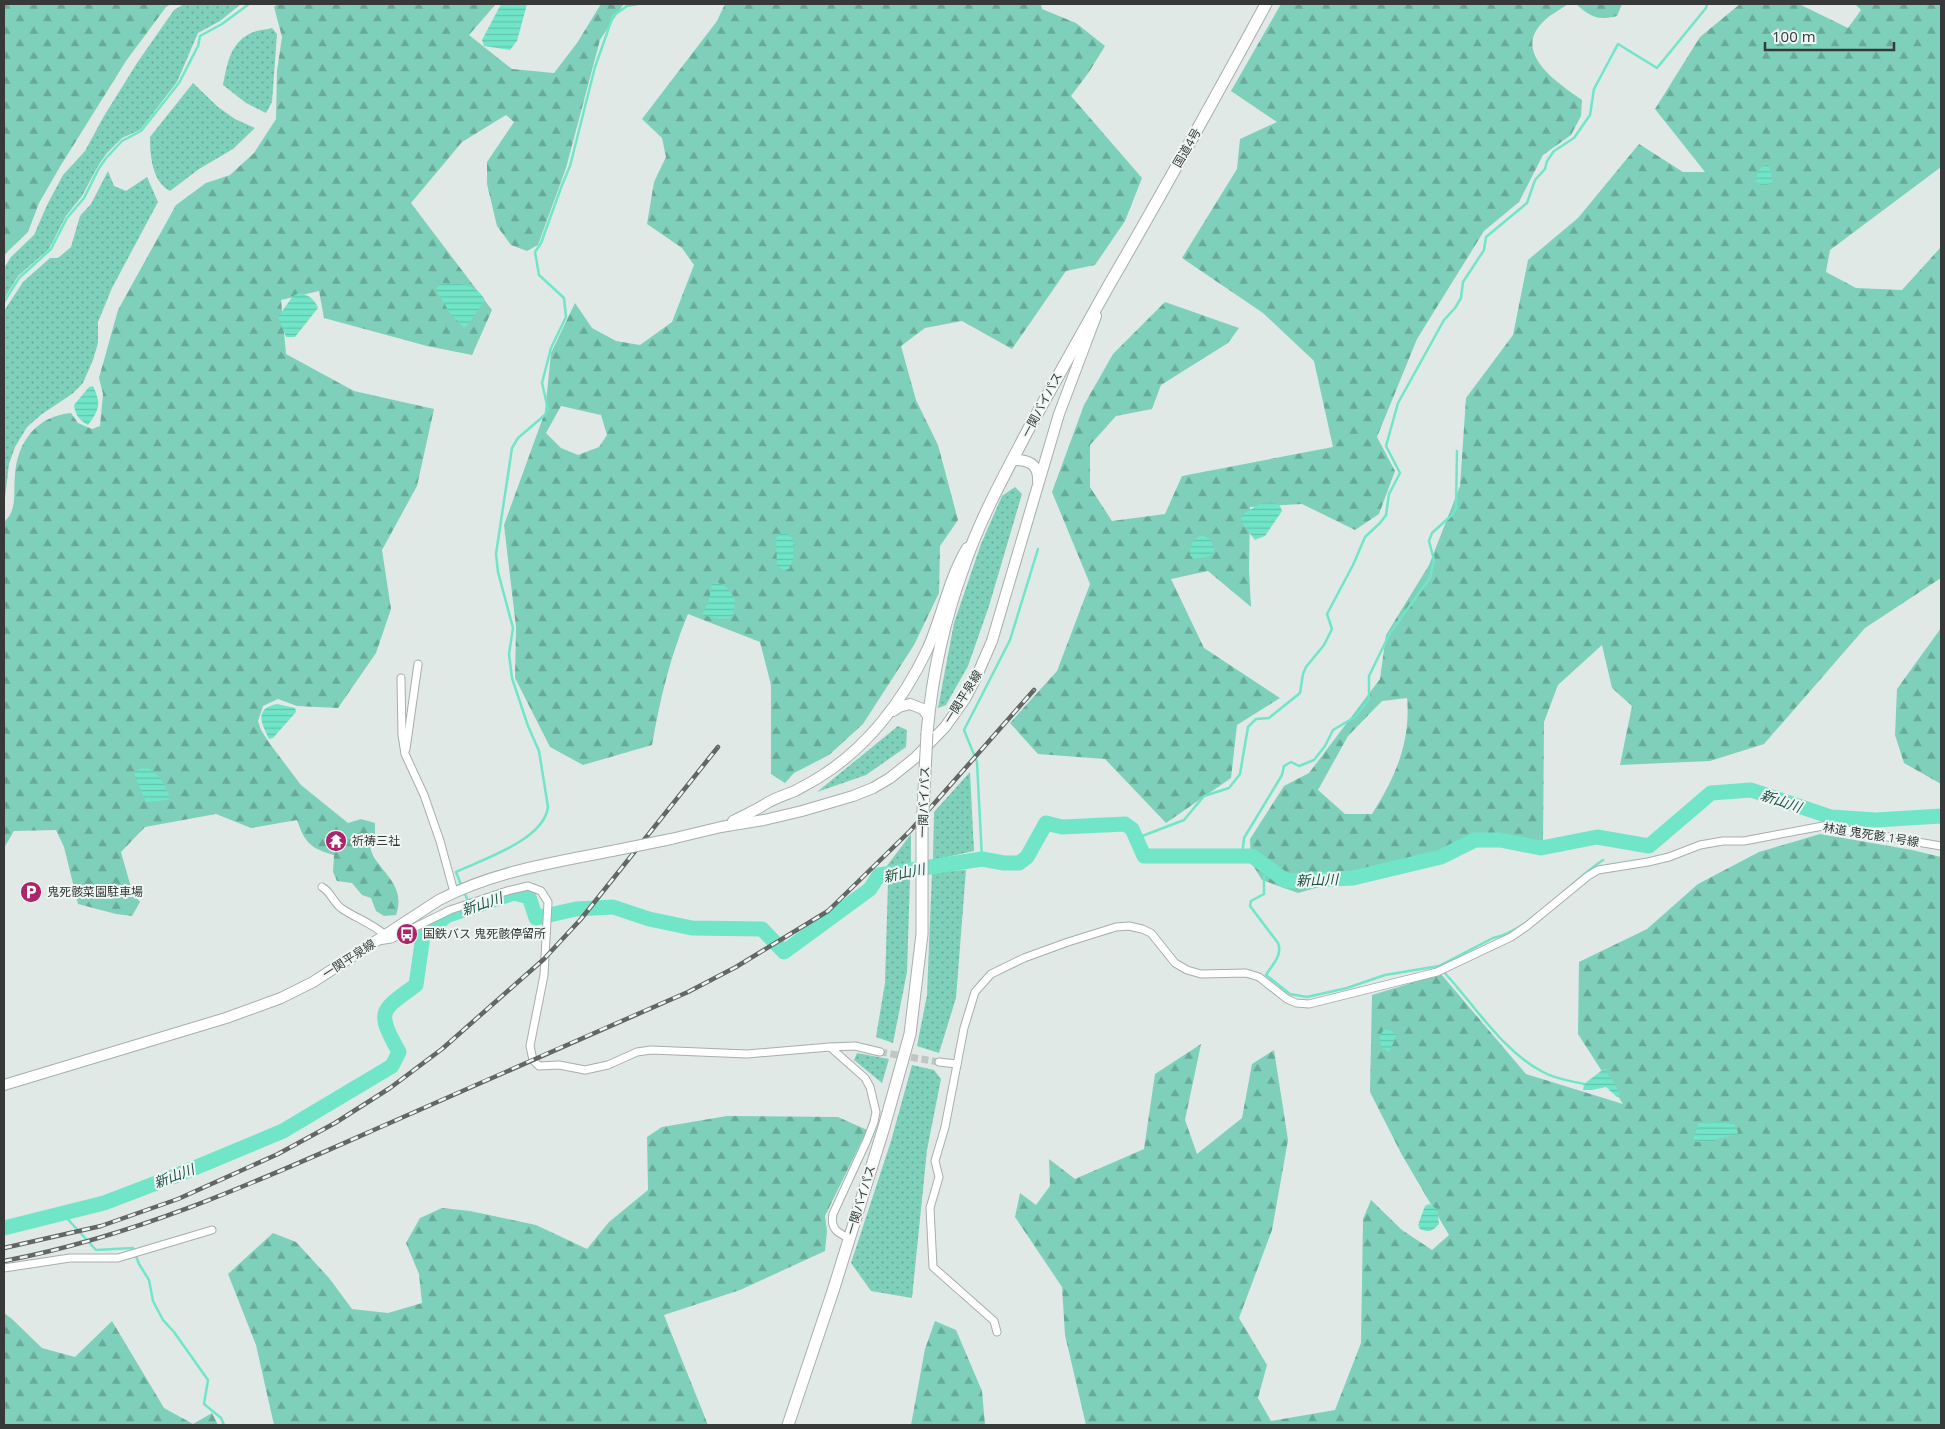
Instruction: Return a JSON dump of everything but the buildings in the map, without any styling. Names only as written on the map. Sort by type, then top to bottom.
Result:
[{"type":"highway","name":"国道4号","points":[[1106,290],[1206,116],[1266,4]]},
{"type":"highway","name":"一関バイパス","points":[[788,1425],[884,1127],[910,1034],[922,934],[922,830],[928,716],[950,608],[978,530],[1012,460],[1106,290]]},
{"type":"main road","name":"一関平泉線","points":[[4,1085],[255,1009],[313,982],[454,892],[486,880],[539,865],[671,839],[721,827],[764,820],[853,796],[873,788],[890,778],[916,758],[945,726],[965,699],[975,680],[992,641],[1070,382],[1106,290]]},
{"type":"main road","points":[[1012,460],[1020,460],[1033,465],[1038,473],[1038,484]]},
{"type":"main road","name":"一関平泉線","points":[[721,827],[820,777],[862,743],[886,717],[913,676],[926,650],[959,562],[978,530]]},
{"type":"main road","name":"一関平泉線","points":[[886,717],[899,707],[910,704],[922,710],[928,716]]},
{"type":"street","points":[[405,754],[418,664]]},
{"type":"street","points":[[401,678],[402,735],[405,754],[414,769],[424,795],[440,841],[454,892]]},
{"type":"street","name":"林道 鬼死骸 1号線","points":[[997,1332],[994,1321],[933,1267],[930,1208],[939,1177],[935,1161],[945,1126],[964,1028],[975,992],[990,974],[1033,955],[1116,927],[1129,926],[1151,933],[1175,963],[1187,970],[1201,974],[1246,973],[1259,977],[1287,999],[1296,1003],[1309,1004],[1438,972],[1511,937],[1598,870],[1648,862],[1684,852],[1700,844],[1766,838],[1823,826],[1941,846]]},
{"type":"street","points":[[322,887],[328,890],[340,907],[376,927],[381,938],[391,939],[450,910],[507,890],[528,886],[541,891],[548,902],[544,976],[530,1046],[533,1060],[539,1066],[559,1065],[585,1070],[608,1065],[637,1052],[652,1050],[747,1054],[855,1046],[880,1052]]},
{"type":"street","points":[[830,1047],[865,1078],[870,1087],[876,1112],[867,1140],[831,1221],[833,1228],[838,1233],[849,1238]]},
{"type":"street","points":[[940,1062],[957,1064]]},
{"type":"street","points":[[4,1268],[70,1258],[118,1258],[212,1230]]},
{"type":"green space","points":[[4,4],[171,4],[166,7],[126,61],[39,203],[28,232],[4,255]]},
{"type":"green space","points":[[184,4],[241,4],[220,21],[198,33],[177,82],[140,130],[122,138],[107,153],[82,196],[66,216],[49,249],[18,276],[4,299],[4,268],[11,257],[34,235],[63,175],[85,151],[137,63],[174,10]]},
{"type":"green space","points":[[277,4],[496,4],[469,35],[512,69],[554,73],[577,43],[601,4],[627,4],[623,5],[600,40],[566,168],[538,245],[527,251],[511,245],[497,226],[487,184],[487,162],[514,122],[506,115],[462,142],[411,203],[492,310],[472,355],[427,346],[324,318],[319,291],[281,300],[286,354],[354,391],[434,409],[417,486],[382,550],[391,609],[376,653],[338,708],[297,706],[278,699],[263,706],[258,721],[261,730],[270,744],[301,785],[348,823],[361,819],[375,823],[375,833],[369,844],[374,857],[397,891],[398,906],[396,915],[384,916],[376,911],[371,898],[362,895],[352,883],[337,881],[333,872],[334,855],[319,850],[310,844],[297,820],[251,828],[216,814],[145,827],[121,852],[132,891],[140,902],[132,916],[116,914],[78,904],[64,847],[56,830],[14,831],[4,848],[4,522],[13,506],[15,475],[20,452],[31,433],[39,425],[48,419],[71,413],[78,423],[92,429],[100,426],[103,394],[99,378],[118,310],[176,205],[206,183],[230,175],[254,153],[276,119],[277,71],[282,37],[274,7]]},
{"type":"green space","points":[[725,4],[1041,4],[1042,9],[1076,23],[1105,46],[1071,96],[1142,178],[1125,221],[1095,265],[1066,271],[1012,349],[962,321],[925,328],[901,346],[916,400],[938,445],[958,520],[940,546],[939,593],[914,645],[863,724],[829,755],[794,773],[785,783],[771,774],[771,685],[760,642],[688,614],[666,678],[652,745],[583,765],[550,747],[515,678],[516,627],[504,525],[545,412],[551,353],[575,303],[592,328],[616,341],[640,345],[672,322],[694,265],[682,248],[647,224],[654,182],[666,157],[662,138],[642,119],[717,21]],"holes":[[[561,406],[601,415],[607,435],[599,447],[578,455],[561,448],[546,433]]]},
{"type":"green space","points":[[1281,4],[1568,4],[1543,22],[1535,34],[1532,45],[1535,56],[1542,67],[1582,100],[1581,116],[1571,135],[1543,155],[1519,202],[1484,231],[1417,339],[1377,437],[1395,471],[1379,514],[1355,530],[1302,504],[1250,507],[1249,571],[1251,607],[1208,571],[1171,579],[1204,648],[1280,698],[1237,725],[1231,778],[1166,823],[1105,759],[1038,754],[1010,723],[1057,671],[1090,584],[1052,492],[1084,405],[1113,354],[1165,302],[1239,328],[1228,343],[1161,385],[1152,409],[1116,416],[1090,445],[1090,487],[1112,521],[1165,514],[1182,476],[1333,447],[1314,361],[1263,313],[1182,258],[1237,169],[1240,139],[1277,122],[1231,91]]},
{"type":"green space","points":[[1576,4],[1622,4],[1617,16],[1599,18],[1590,15]]},
{"type":"green space","points":[[1740,4],[1799,4],[1848,28],[1861,10],[1855,4],[1941,4],[1941,167],[1830,250],[1826,272],[1856,288],[1902,290],[1941,247],[1941,578],[1865,628],[1764,744],[1710,761],[1620,765],[1632,706],[1612,688],[1602,645],[1558,685],[1544,722],[1543,845],[1486,835],[1443,859],[1355,873],[1326,885],[1298,893],[1262,880],[1251,862],[1250,839],[1284,786],[1309,773],[1380,679],[1386,635],[1429,565],[1460,486],[1466,398],[1513,335],[1528,260],[1578,218],[1639,144],[1683,172],[1705,172],[1655,109],[1700,37]],"holes":[[[1407,698],[1408,714],[1400,759],[1388,787],[1372,814],[1345,814],[1318,790],[1348,736],[1382,701]]]},
{"type":"green space","points":[[272,28],[277,34],[272,102],[266,113],[246,103],[223,85],[230,56],[237,44],[251,33]]},
{"type":"green space","points":[[193,83],[218,107],[235,119],[255,128],[233,149],[199,169],[170,191],[159,181],[153,167],[150,137]]},
{"type":"green space","points":[[108,171],[114,186],[126,191],[147,177],[158,202],[112,288],[98,322],[98,343],[83,383],[72,394],[42,414],[27,427],[15,447],[9,464],[4,507],[4,311],[23,282],[50,258],[58,258],[71,247],[80,216],[91,204]]},
{"type":"green space","points":[[1015,487],[1022,494],[989,606],[968,666],[946,705],[938,708],[954,623],[981,544],[1002,496]]},
{"type":"green space","points":[[1941,628],[1941,784],[1904,763],[1895,735],[1897,689]]},
{"type":"green space","points":[[898,726],[907,730],[906,747],[866,775],[817,792]]},
{"type":"green space","points":[[970,772],[974,851],[933,860],[934,812]]},
{"type":"green space","points":[[911,834],[911,863],[886,867]]},
{"type":"green space","points":[[1820,834],[1941,857],[1941,1425],[1086,1425],[1065,1335],[1062,1287],[1015,1217],[1020,1193],[1036,1205],[1050,1186],[1049,1159],[1075,1179],[1144,1149],[1155,1074],[1201,1044],[1185,1120],[1197,1154],[1242,1118],[1252,1064],[1274,1050],[1288,1140],[1272,1230],[1239,1318],[1267,1365],[1258,1398],[1271,1421],[1335,1410],[1361,1343],[1363,1219],[1371,1200],[1402,1230],[1432,1250],[1449,1235],[1402,1155],[1370,1092],[1372,995],[1441,974],[1526,1074],[1623,1104],[1578,1034],[1579,962],[1647,929],[1698,884],[1759,852]]},
{"type":"green space","points":[[966,870],[956,998],[939,1053],[917,1046],[927,995],[932,872]]},
{"type":"green space","points":[[910,879],[907,972],[893,1043],[876,1037],[885,983],[888,882]]},
{"type":"green space","points":[[857,1053],[889,1059],[882,1083],[854,1060]]},
{"type":"green space","points":[[912,1065],[934,1070],[941,1079],[927,1150],[912,1298],[871,1291],[851,1263],[891,1141]]},
{"type":"green space","points":[[727,1116],[838,1117],[867,1130],[825,1216],[827,1231],[825,1251],[740,1290],[664,1315],[708,1425],[274,1425],[256,1345],[228,1274],[273,1233],[296,1242],[329,1278],[352,1309],[388,1313],[422,1303],[419,1274],[406,1243],[420,1218],[442,1208],[470,1211],[536,1225],[587,1249],[609,1222],[648,1190],[647,1137],[662,1127]]},
{"type":"green space","points":[[4,1313],[42,1348],[75,1357],[112,1321],[164,1408],[193,1424],[212,1413],[218,1425],[4,1425]]},
{"type":"green space","points":[[935,1321],[956,1330],[982,1391],[985,1425],[911,1425],[925,1349]]},
{"type":"shaded area","points":[[501,4],[527,4],[517,41],[510,50],[484,46],[482,40]]},
{"type":"shaded area","points":[[1766,164],[1769,166],[1773,181],[1764,185],[1756,181],[1758,171]]},
{"type":"shaded area","points":[[440,283],[466,285],[476,290],[485,300],[466,327],[463,327],[450,313],[436,290]]},
{"type":"shaded area","points":[[299,293],[305,294],[315,302],[318,308],[295,337],[286,337],[278,317],[293,296]]},
{"type":"shaded area","points":[[93,386],[98,406],[95,415],[88,425],[78,417],[74,405],[89,387]]},
{"type":"shaded area","points":[[1274,502],[1280,506],[1282,511],[1265,536],[1255,540],[1241,522],[1242,515],[1259,504]]},
{"type":"shaded area","points":[[780,534],[787,534],[793,539],[794,556],[789,569],[783,570],[777,566],[776,538]]},
{"type":"shaded area","points":[[1201,535],[1211,540],[1214,552],[1210,556],[1194,559],[1190,555],[1191,546]]},
{"type":"shaded area","points":[[717,582],[726,587],[735,598],[731,618],[719,619],[702,615],[708,603],[712,585]]},
{"type":"shaded area","points":[[277,704],[295,708],[296,712],[273,738],[269,739],[262,723],[262,713],[269,706]]},
{"type":"shaded area","points":[[148,768],[162,781],[170,798],[168,800],[146,802],[134,774],[139,769]]},
{"type":"shaded area","points":[[1384,1029],[1397,1035],[1389,1052],[1381,1047],[1380,1036]]},
{"type":"shaded area","points":[[1605,1068],[1620,1095],[1617,1097],[1606,1087],[1583,1090],[1584,1084]]},
{"type":"shaded area","points":[[1719,1121],[1735,1125],[1738,1132],[1736,1135],[1719,1138],[1716,1141],[1697,1142],[1693,1139],[1699,1122],[1707,1124]]},
{"type":"shaded area","points":[[1429,1204],[1437,1209],[1439,1224],[1433,1230],[1426,1231],[1420,1229],[1418,1225],[1425,1206]]},
{"type":"waterway","points":[[4,302],[19,278],[51,249],[67,218],[84,198],[99,168],[107,157],[122,141],[141,131],[179,83],[198,46],[200,36],[222,24],[249,4]]},
{"type":"waterway","points":[[462,887],[456,872],[511,847],[524,839],[544,819],[548,807],[539,751],[528,726],[512,678],[509,654],[513,628],[498,572],[496,554],[512,448],[518,438],[546,414],[548,409],[542,383],[551,348],[566,317],[564,298],[539,275],[535,252],[541,243],[570,166],[595,67],[613,16],[627,6],[638,4]]},
{"type":"waterway","points":[[1137,838],[1184,820],[1204,796],[1229,788],[1240,774],[1248,727],[1256,719],[1269,718],[1300,693],[1306,667],[1324,645],[1332,629],[1327,614],[1353,565],[1365,537],[1386,515],[1389,494],[1400,473],[1386,446],[1398,403],[1444,320],[1461,298],[1463,282],[1484,250],[1486,237],[1527,203],[1535,180],[1545,169],[1547,161],[1554,151],[1574,138],[1590,115],[1594,89],[1618,44],[1657,68],[1706,8],[1707,4]]},
{"type":"waterway","points":[[1242,856],[1244,838],[1282,775],[1284,766],[1291,762],[1299,766],[1314,760],[1325,746],[1333,730],[1355,717],[1369,699],[1369,676],[1390,633],[1430,578],[1434,560],[1429,541],[1432,533],[1453,514],[1456,508],[1457,451]]},
{"type":"waterway","points":[[982,859],[977,762],[964,730],[1010,640],[1038,549]]},
{"type":"waterway","name":"新山川","points":[[4,1228],[104,1203],[283,1131],[392,1066],[399,1052],[387,1028],[385,1013],[395,1001],[416,985],[423,936],[446,916],[514,893],[529,897],[536,918],[576,909],[613,907],[649,919],[692,928],[762,929],[784,952],[870,889],[879,875],[982,859],[1004,863],[1019,863],[1027,857],[1046,823],[1062,827],[1125,824],[1132,829],[1144,856],[1252,856],[1286,881],[1353,878],[1441,857],[1475,840],[1500,840],[1541,848],[1597,837],[1649,846],[1711,793],[1751,790],[1831,817],[1876,820],[1941,816]]},
{"type":"waterway","points":[[1267,867],[1264,876],[1264,894],[1251,901],[1250,906],[1279,947],[1278,956],[1266,975],[1290,994],[1307,997],[1347,988],[1385,975],[1439,966],[1521,926],[1603,860]]},
{"type":"waterway","points":[[464,892],[471,907]]},
{"type":"waterway","points":[[1443,971],[1489,1026],[1514,1052],[1528,1063],[1548,1074],[1563,1080],[1584,1084]]},
{"type":"waterway","points":[[63,1214],[96,1250],[133,1248],[139,1264],[149,1280],[153,1301],[163,1320],[174,1332],[208,1380],[204,1404],[221,1418],[224,1425]]},
{"type":"tunnel","points":[[880,1052],[939,1062]]},
{"type":"railway","points":[[4,1261],[101,1237],[194,1206],[239,1188],[688,992],[736,967],[828,911],[910,831],[1034,690]]},
{"type":"railway","points":[[4,1248],[101,1226],[178,1199],[278,1154],[335,1123],[390,1088],[442,1049],[544,959],[581,919],[718,747]]},
{"type":"place","name":"祈祷三社","points":[[336,841]]},
{"type":"place","name":"鬼死骸菜園駐車場","points":[[31,892]]},
{"type":"place","name":"国鉄バス 鬼死骸停留所","points":[[407,934]]}]
